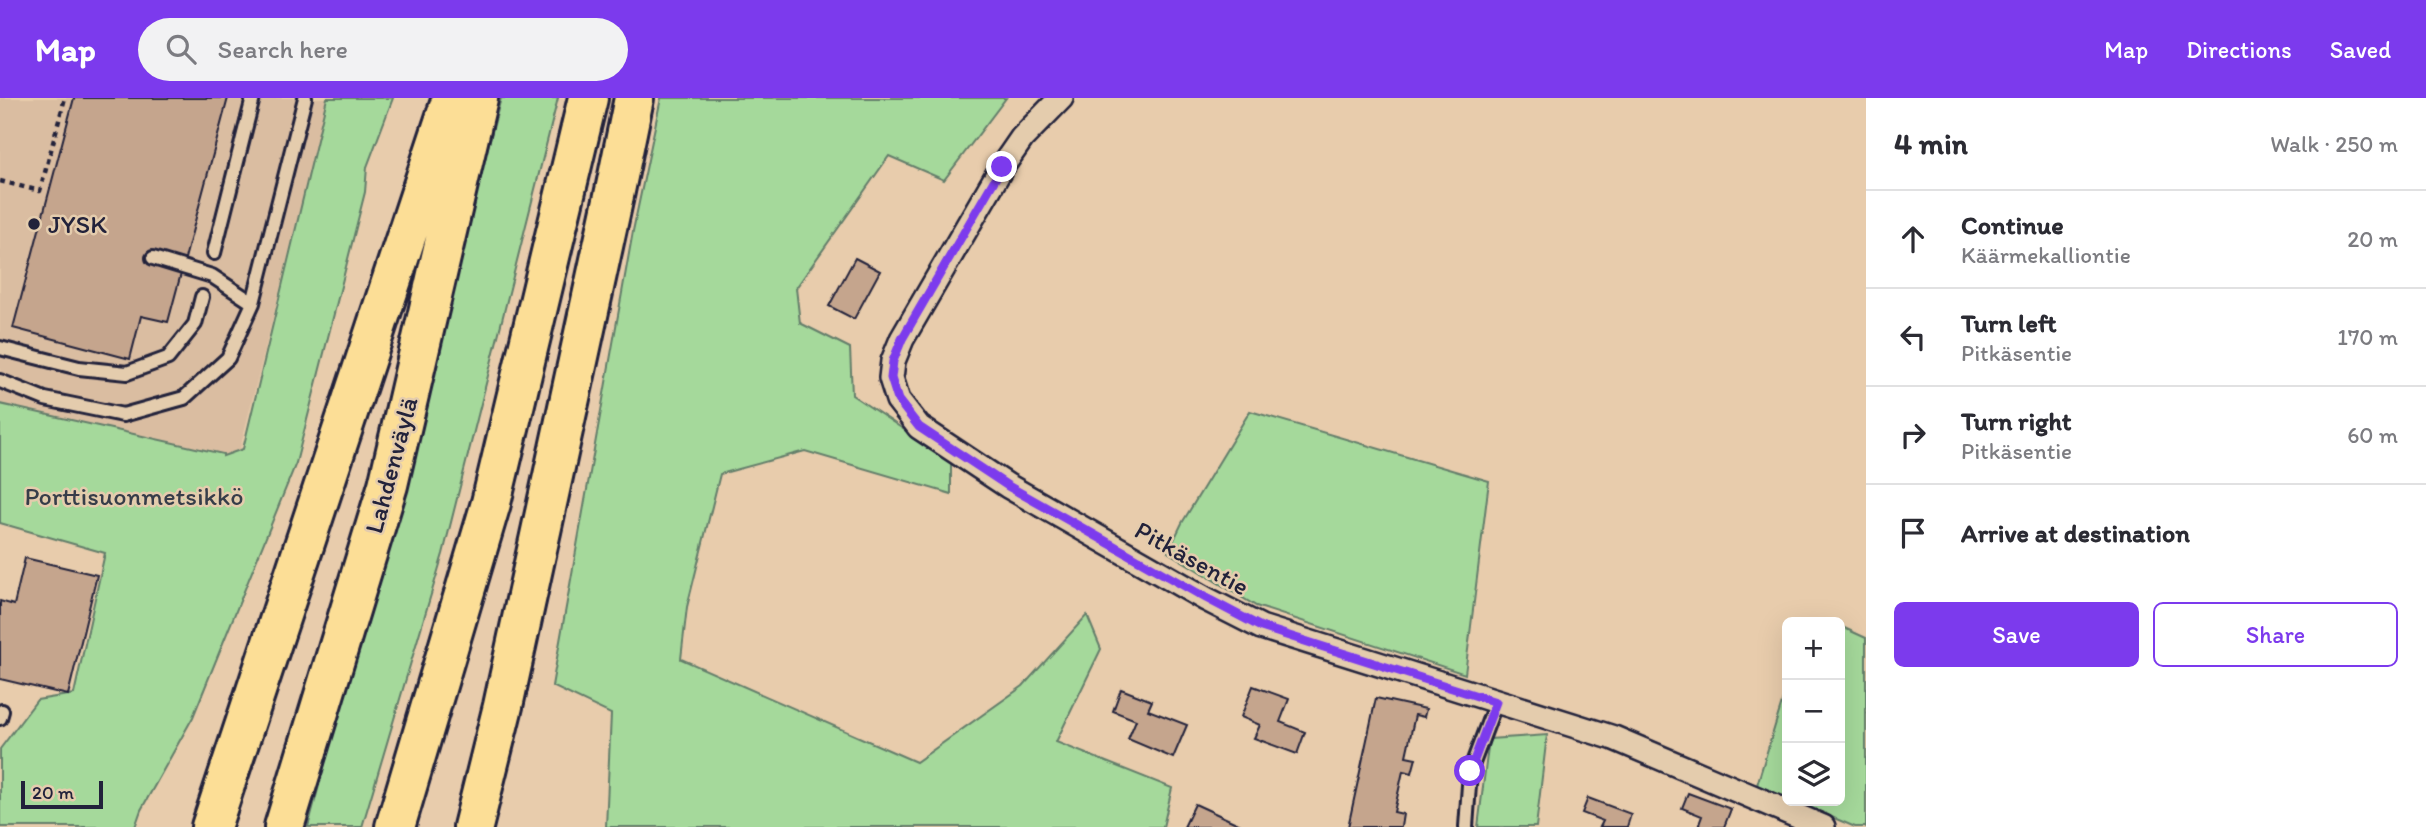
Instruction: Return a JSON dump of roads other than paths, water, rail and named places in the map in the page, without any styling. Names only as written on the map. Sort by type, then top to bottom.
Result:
[{"type":"highway","points":[[211,827],[452,98]]},
{"type":"highway","name":"Lahdenväylä","points":[[284,827],[388,485],[478,98]]},
{"type":"highway","points":[[395,827],[491,503],[587,98]]},
{"type":"highway","points":[[472,827],[503,706],[634,98]]},
{"type":"street","name":"Pitkäsentie","points":[[1061,98],[1022,138],[1002,167],[902,339],[893,361],[891,378],[898,400],[919,427],[1008,486],[1261,627],[1614,738],[1823,827]]},
{"type":"lane","points":[[214,253],[253,98]]},
{"type":"lane","points":[[0,381],[45,400],[123,415],[184,398],[228,358],[253,303],[306,98]]},
{"type":"lane","points":[[153,258],[212,276],[253,303]]},
{"type":"lane","points":[[0,348],[79,368],[127,373],[168,358],[195,324],[202,296]]},
{"type":"lane","points":[[1466,827],[1470,771],[1496,702]]},
{"type":"place","name":"JYSK","points":[[34,224]]},
{"type":"park label","name":"Porttisuonmetsikkö","points":[[134,496]]}]
